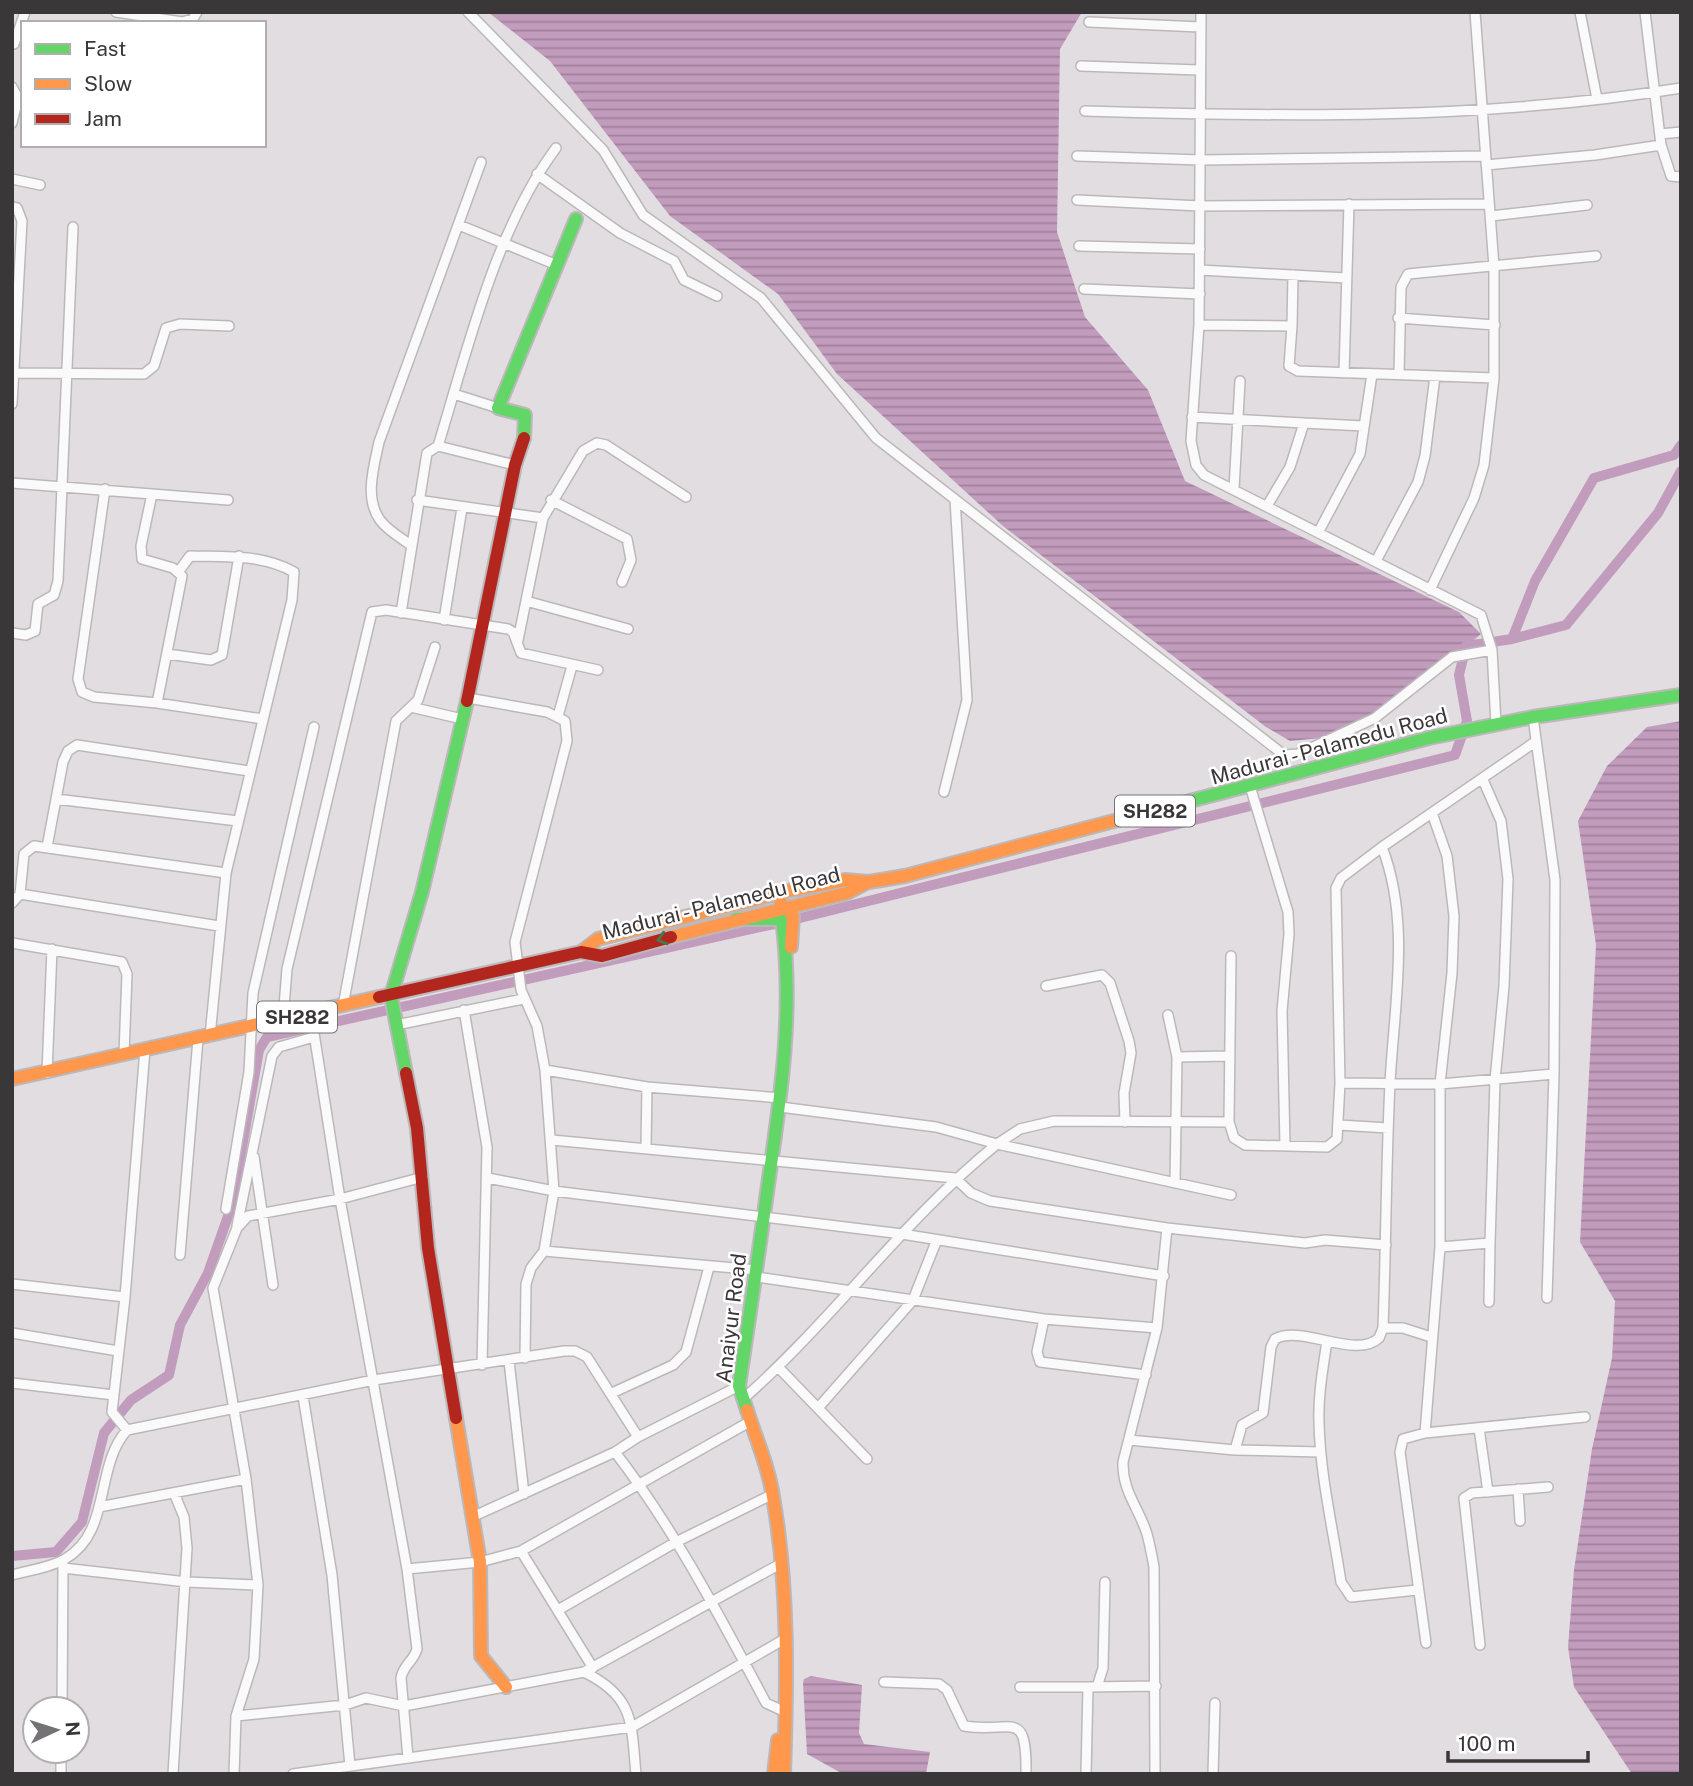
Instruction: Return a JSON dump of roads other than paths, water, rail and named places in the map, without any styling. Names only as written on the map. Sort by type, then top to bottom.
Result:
[{"type":"main road","points":[[506,1687],[481,1656],[480,1562],[428,1248],[423,1177],[391,997],[422,892],[468,698],[504,514],[527,418],[521,413],[498,408],[576,219]]},
{"type":"main road","name":"Madurai - Palamedu Road","points":[[12,1079],[343,1006],[517,972],[581,952],[598,939],[695,914],[845,880],[869,882],[905,876],[1441,736],[1534,717],[1681,695]]},
{"type":"main road","name":"Madurai - Palamedu Road","points":[[581,952],[602,956],[736,919],[788,919],[825,898],[847,893],[869,882]]},
{"type":"main road","name":"Anaiyur Road","points":[[784,1774],[782,1563],[773,1494],[739,1386],[780,1102],[788,1020],[788,919],[792,890]]},
{"type":"main road","points":[[773,895],[788,919]]},
{"type":"main road","points":[[695,914],[698,929]]},
{"type":"main road","name":"Anaiyur Road","points":[[774,1774],[784,1679]]},
{"type":"street","points":[[117,12],[176,21]]},
{"type":"street","points":[[468,12],[603,150],[643,215],[761,298],[876,438],[1284,755],[1298,754],[1376,718],[1452,657],[1492,650]]},
{"type":"street","points":[[1201,12],[1200,294],[1191,442],[1196,465],[1204,475],[1320,531],[1481,615],[1492,650],[1491,725]]},
{"type":"street","points":[[1430,590],[1474,498],[1485,465],[1494,378],[1494,267],[1475,12]]},
{"type":"street","points":[[1580,12],[1597,99]]},
{"type":"street","points":[[1645,12],[1654,92],[1667,169],[1671,176],[1681,177]]},
{"type":"street","points":[[1089,22],[1200,27]]},
{"type":"street","points":[[16,44],[21,26]]},
{"type":"street","points":[[1081,66],[1199,70]]},
{"type":"street","points":[[12,87],[18,98],[12,123]]},
{"type":"street","points":[[1085,111],[1200,115],[1483,112],[1681,88]]},
{"type":"street","points":[[1077,156],[1201,160],[1486,160],[1595,155],[1681,132]]},
{"type":"street","points":[[401,612],[417,500],[427,453],[438,446],[506,242],[537,174],[556,148]]},
{"type":"street","points":[[411,545],[380,521],[373,504],[374,467],[379,442],[481,162]]},
{"type":"street","points":[[537,174],[620,233],[674,261],[684,280],[717,296]]},
{"type":"street","points":[[12,179],[40,186]]},
{"type":"street","points":[[1077,200],[1200,206],[1489,204]]},
{"type":"street","points":[[1344,373],[1349,204]]},
{"type":"street","points":[[1491,216],[1587,205]]},
{"type":"street","points":[[12,207],[17,208],[22,221],[12,404]]},
{"type":"street","points":[[459,225],[557,265]]},
{"type":"street","points":[[12,633],[26,635],[35,631],[38,604],[51,598],[56,589],[73,227]]},
{"type":"street","points":[[1079,246],[1200,249]]},
{"type":"street","points":[[1399,374],[1398,318],[1401,287],[1408,274],[1596,256]]},
{"type":"street","points":[[1200,270],[1346,278]]},
{"type":"street","points":[[1293,275],[1289,366],[1298,371],[1494,378]]},
{"type":"street","points":[[1084,289],[1200,294]]},
{"type":"street","points":[[1398,318],[1496,324]]},
{"type":"street","points":[[13,373],[144,374],[154,366],[166,328],[180,324],[229,326]]},
{"type":"street","points":[[1199,325],[1292,326]]},
{"type":"street","points":[[1320,531],[1360,454],[1372,374]]},
{"type":"street","points":[[1376,561],[1418,482],[1425,456],[1434,376]]},
{"type":"street","points":[[1234,489],[1240,381]]},
{"type":"street","points":[[454,394],[498,408]]},
{"type":"street","points":[[1192,417],[1364,426]]},
{"type":"street","points":[[1267,506],[1290,467],[1304,423]]},
{"type":"street","points":[[516,646],[543,518],[551,500],[583,451],[597,443],[606,446],[686,497]]},
{"type":"street","points":[[438,446],[515,465]]},
{"type":"street","points":[[12,483],[228,500]]},
{"type":"street","points":[[105,489],[79,687],[86,695],[263,719]]},
{"type":"street","points":[[152,494],[141,546],[142,559],[179,571]]},
{"type":"street","points":[[944,792],[967,700],[955,499]]},
{"type":"street","points":[[417,500],[543,518]]},
{"type":"street","points":[[551,500],[627,539],[631,560],[622,582]]},
{"type":"street","points":[[444,620],[463,508]]},
{"type":"street","points":[[157,703],[182,585],[179,571],[190,556],[239,556],[278,563],[294,572],[292,600],[226,873],[204,1037],[180,1255]]},
{"type":"street","points":[[167,654],[211,660],[222,655],[239,556]]},
{"type":"street","points":[[526,601],[628,629]]},
{"type":"street","points":[[283,1019],[287,969],[369,616],[376,609],[513,632],[516,646],[522,653],[598,670]]},
{"type":"street","points":[[343,1006],[394,728],[401,714],[411,707],[422,692],[435,647]]},
{"type":"street","points":[[558,716],[572,666]]},
{"type":"street","points":[[468,698],[558,716],[565,721],[567,741],[516,928],[517,972],[522,994],[537,1026],[545,1070],[554,1191],[544,1251],[531,1268],[526,1284],[525,1358]]},
{"type":"street","points":[[411,707],[462,719]]},
{"type":"street","points":[[1534,717],[1535,742],[1555,880],[1554,1074],[1547,1298]]},
{"type":"street","points":[[226,1209],[249,1072],[258,966],[314,727]]},
{"type":"street","points":[[1231,956],[1231,1134],[1239,1143],[1332,1146],[1337,1139],[1339,1125],[1336,888],[1341,878],[1535,742]]},
{"type":"street","points":[[47,847],[63,762],[68,751],[77,745],[249,771]]},
{"type":"street","points":[[1483,780],[1501,821],[1508,879],[1504,986],[1495,1080],[1489,1303]]},
{"type":"street","points":[[1250,787],[1288,912],[1289,934],[1282,997],[1285,1145]]},
{"type":"street","points":[[56,799],[238,821]]},
{"type":"street","points":[[1425,1433],[1440,1247],[1440,1084],[1452,973],[1454,916],[1447,856],[1432,813]]},
{"type":"street","points":[[12,903],[20,894],[27,849],[47,847],[226,873]]},
{"type":"street","points":[[1235,1450],[1242,1425],[1263,1413],[1271,1348],[1275,1339],[1292,1335],[1366,1345],[1379,1338],[1383,1328],[1388,1128],[1398,969],[1397,897],[1382,847]]},
{"type":"street","points":[[20,894],[219,926]]},
{"type":"street","points":[[12,943],[114,959],[126,967],[124,1054]]},
{"type":"street","points":[[47,1073],[52,949]]},
{"type":"street","points":[[1046,986],[1102,975],[1110,983],[1127,1029],[1131,1053],[1124,1093],[1125,1122]]},
{"type":"street","points":[[396,1025],[522,994]]},
{"type":"street","points":[[464,1010],[484,1123],[488,1178],[482,1259],[482,1364]]},
{"type":"street","points":[[311,1015],[340,1199],[407,1569],[417,1649],[415,1656],[402,1671],[408,1758]]},
{"type":"street","points":[[1168,1015],[1177,1057],[1175,1183]]},
{"type":"street","points":[[234,1774],[236,1716],[254,1659],[258,1586],[246,1479],[212,1295],[237,1228],[275,1050],[314,1036]]},
{"type":"street","points":[[126,1428],[112,1412],[125,1297],[145,1049]]},
{"type":"street","points":[[1177,1057],[1229,1056]]},
{"type":"street","points":[[545,1070],[647,1087],[780,1102],[936,1127],[997,1144],[1231,1195]]},
{"type":"street","points":[[1340,1083],[1440,1084],[1554,1074]]},
{"type":"street","points":[[646,1147],[647,1087]]},
{"type":"street","points":[[742,1400],[779,1368],[955,1178],[997,1144],[1034,1125],[1054,1121],[1229,1122]]},
{"type":"street","points":[[1339,1125],[1388,1128]]},
{"type":"street","points":[[552,1140],[955,1178],[971,1193],[989,1201],[1167,1228],[1305,1243],[1325,1240],[1386,1245]]},
{"type":"street","points":[[252,1148],[273,1285]]},
{"type":"street","points":[[237,1228],[248,1216],[340,1199],[423,1177]]},
{"type":"street","points":[[488,1178],[554,1191],[902,1234],[936,1242],[1164,1276]]},
{"type":"street","points":[[1155,1774],[1154,1567],[1147,1535],[1125,1488],[1123,1462],[1157,1328],[1167,1228]]},
{"type":"street","points":[[818,1408],[913,1300],[936,1242]]},
{"type":"street","points":[[1440,1247],[1490,1243]]},
{"type":"street","points":[[544,1251],[709,1267],[1044,1319],[1157,1328]]},
{"type":"street","points":[[612,1393],[673,1365],[686,1352],[709,1267]]},
{"type":"street","points":[[12,1284],[125,1297]]},
{"type":"street","points":[[1044,1319],[1037,1352],[1040,1362],[1146,1375]]},
{"type":"street","points":[[1383,1328],[1403,1328],[1432,1337]]},
{"type":"street","points":[[12,1333],[118,1351]]},
{"type":"street","points":[[1327,1341],[1319,1389],[1320,1452],[1345,1592],[1352,1597],[1362,1598],[1417,1590]]},
{"type":"street","points":[[62,1695],[63,1564],[88,1537],[99,1507],[111,1452],[126,1428],[234,1410],[374,1380],[564,1351],[581,1352],[612,1393],[638,1437]]},
{"type":"street","points":[[509,1360],[524,1494]]},
{"type":"street","points":[[779,1368],[867,1459]]},
{"type":"street","points":[[12,1383],[114,1395]]},
{"type":"street","points":[[472,1517],[615,1452],[638,1437],[739,1386]]},
{"type":"street","points":[[303,1396],[331,1574],[350,1766]]},
{"type":"street","points":[[1426,1643],[1400,1452],[1403,1439],[1425,1433],[1585,1417]]},
{"type":"street","points":[[407,1569],[480,1562],[521,1551],[751,1421]]},
{"type":"street","points":[[1479,1428],[1488,1492]]},
{"type":"street","points":[[1129,1440],[1235,1450],[1320,1452]]},
{"type":"street","points":[[615,1452],[639,1483],[714,1603],[766,1703],[781,1710]]},
{"type":"street","points":[[99,1507],[246,1479]]},
{"type":"street","points":[[1480,1645],[1464,1498],[1466,1495],[1488,1492],[1548,1487]]},
{"type":"street","points":[[1518,1489],[1520,1521]]},
{"type":"street","points":[[173,1774],[187,1582],[187,1532],[174,1493]]},
{"type":"street","points":[[558,1610],[676,1542],[773,1494]]},
{"type":"street","points":[[521,1551],[558,1610],[589,1670],[622,1699],[632,1727],[636,1774]]},
{"type":"street","points":[[236,1716],[345,1705],[366,1698],[404,1706],[589,1670],[782,1563]]},
{"type":"street","points":[[12,1575],[63,1564],[187,1582],[258,1586]]},
{"type":"street","points":[[1086,1774],[1092,1687],[1103,1668],[1105,1582]]},
{"type":"street","points":[[293,1774],[632,1727],[783,1640]]},
{"type":"street","points":[[884,1682],[939,1684],[947,1690],[964,1726],[1011,1725],[1019,1729],[1025,1736],[1026,1774]]},
{"type":"street","points":[[1020,1687],[1156,1686]]},
{"type":"street","points":[[1213,1774],[1215,1703]]},
{"type":"waterway","points":[[788,921],[1455,755],[1467,721],[1459,675],[1466,646],[1512,639],[1535,581],[1594,478],[1674,455],[1681,445]]},
{"type":"waterway","points":[[1512,639],[1566,625],[1658,513],[1681,471]]},
{"type":"waterway","points":[[12,1556],[56,1552],[82,1522],[104,1433],[131,1400],[169,1375],[180,1325],[208,1273],[232,1205],[259,1050],[267,1037],[774,924]]}]
